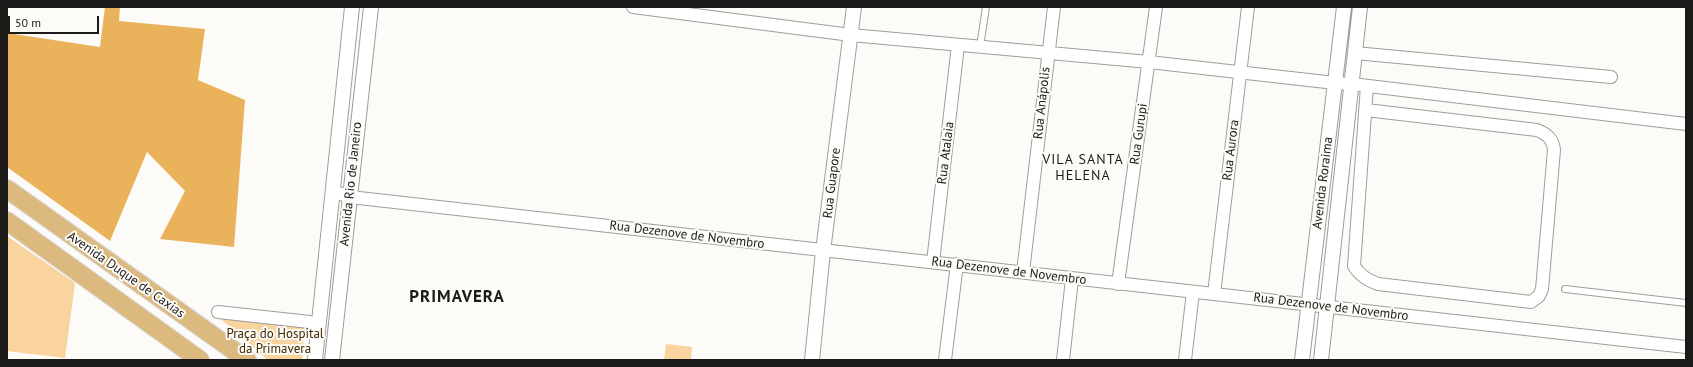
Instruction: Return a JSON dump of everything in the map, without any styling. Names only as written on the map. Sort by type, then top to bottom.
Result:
[{"type":"main road","name":"Avenida Duque de Caxias","points":[[7,190],[247,360]]},
{"type":"main road","name":"Avenida Duque de Caxias","points":[[7,221],[184,355],[200,360]]},
{"type":"street","name":"Avenida Rio de Janeiro","points":[[315,360],[352,7]]},
{"type":"street","name":"Avenida Rio de Janeiro","points":[[332,360],[371,7]]},
{"type":"street","points":[[633,7],[851,35],[1149,62],[1335,84],[1352,84],[1686,124]]},
{"type":"street","name":"Rua Guapore","points":[[812,360],[823,251],[854,7]]},
{"type":"street","name":"Rua Anápolis","points":[[1023,272],[1054,7]]},
{"type":"street","name":"Rua Gurupi","points":[[1118,284],[1156,7]]},
{"type":"street","name":"Rua Aurora","points":[[1214,294],[1248,7]]},
{"type":"street","name":"Avenida Roraima","points":[[1302,360],[1344,7]]},
{"type":"street","name":"Avenida Roraima","points":[[1321,360],[1328,308],[1360,7]]},
{"type":"street","name":"Rua Atalaia","points":[[933,262],[958,45]]},
{"type":"street","points":[[1355,53],[1611,77]]},
{"type":"street","points":[[1366,110],[1537,130],[1548,137],[1553,143],[1554,150],[1542,289],[1539,296],[1531,302],[1378,284],[1362,276],[1354,266],[1367,86]]},
{"type":"street","name":"Rua Dezenove de Novembro","points":[[332,191],[350,197],[1686,347]]},
{"type":"street","points":[[945,360],[957,264]]},
{"type":"street","points":[[1063,360],[1072,279]]},
{"type":"street","points":[[1184,360],[1193,292]]},
{"type":"street","points":[[218,312],[319,323]]},
{"type":"lane","points":[[980,47],[986,7]]},
{"type":"lane","points":[[1565,289],[1686,303]]},
{"type":"green space","points":[[7,236],[75,283],[65,358],[7,351]]},
{"type":"green space","name":"Praça do Hospital da Primavera","points":[[215,314],[305,325],[302,360],[268,360]]},
{"type":"green space","points":[[666,344],[692,347],[691,360],[664,360]]},
{"type":"shaded area","points":[[105,7],[120,7],[119,21],[205,29],[198,80],[245,100],[234,247],[160,239],[185,191],[147,152],[110,241],[7,167],[7,33],[100,47]]},
{"type":"district","name":"VILA SANTA HELENA","points":[[1083,168]]},
{"type":"district","name":"PRIMAVERA","points":[[457,297]]}]
